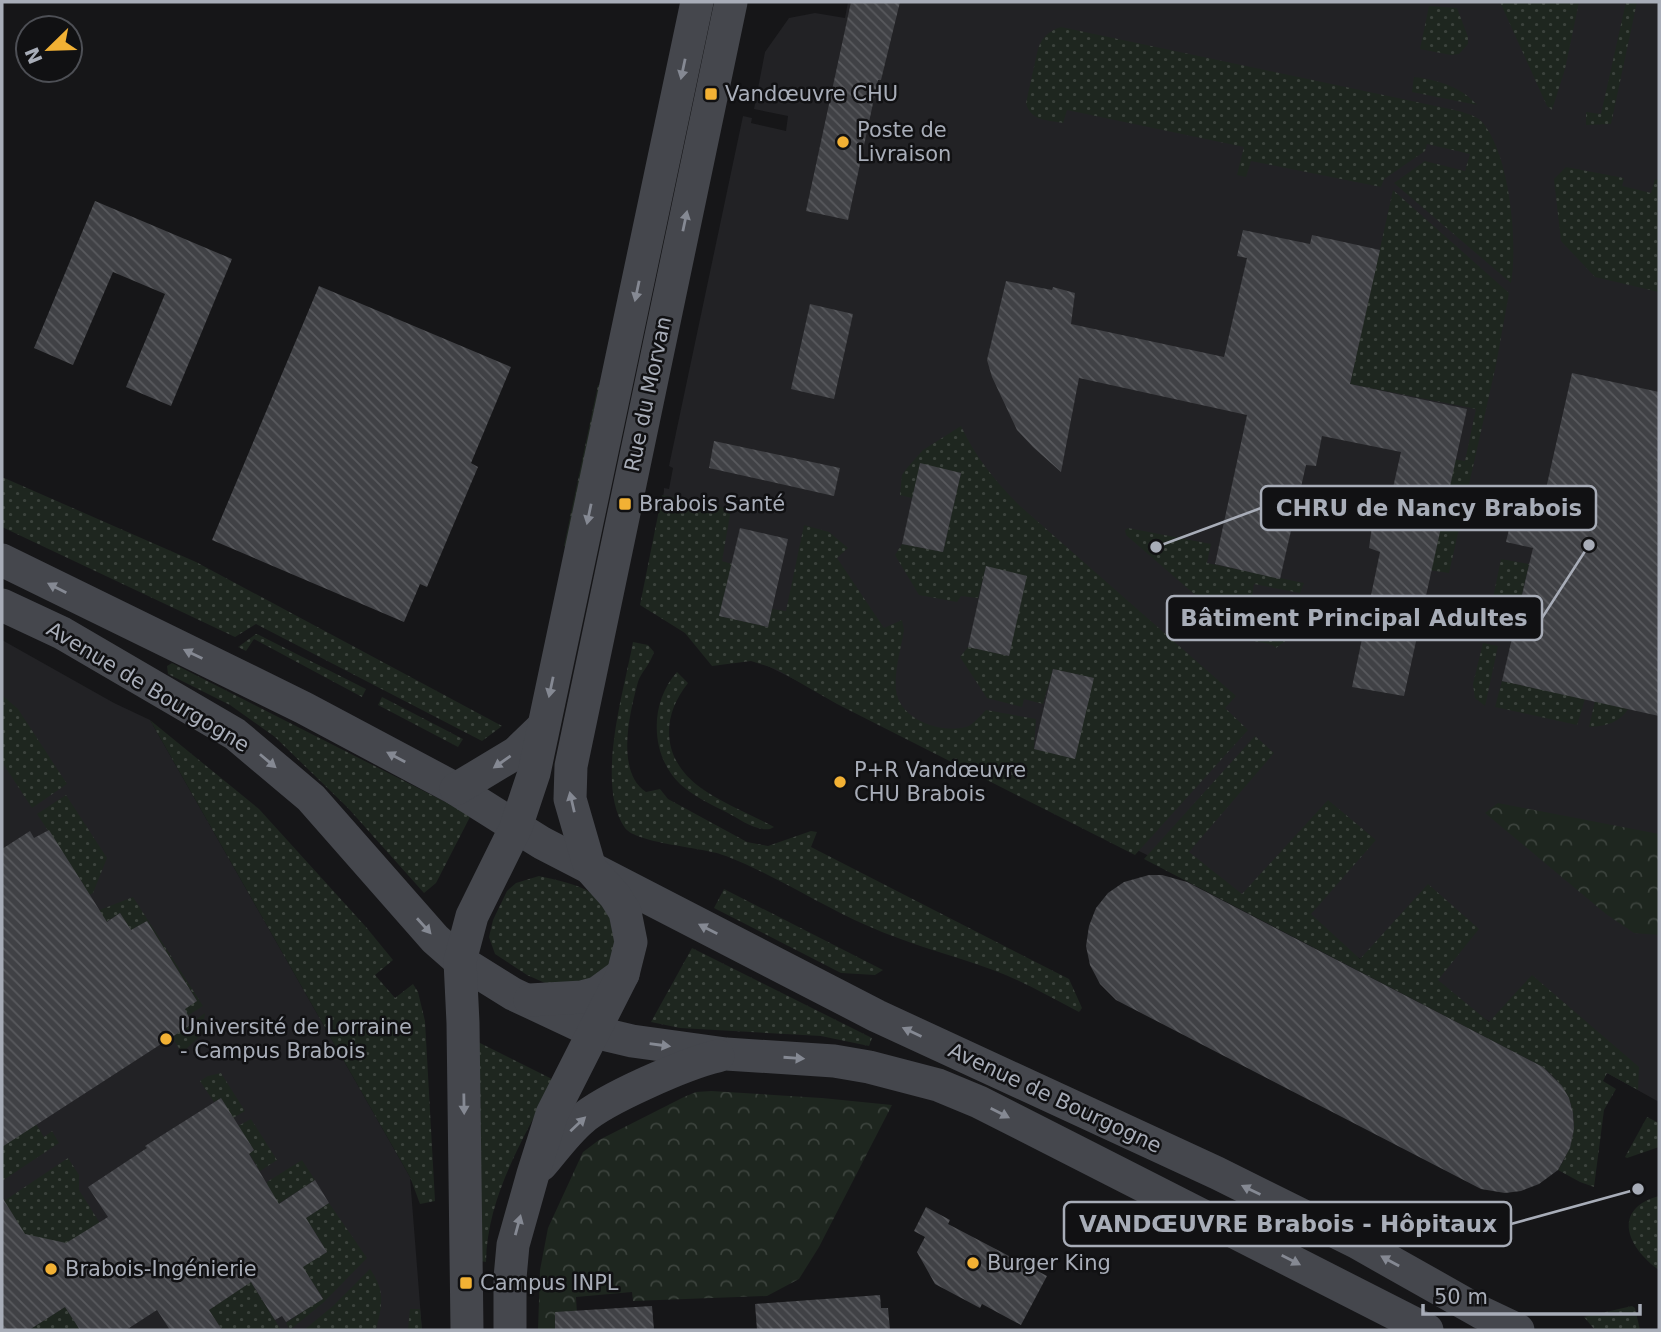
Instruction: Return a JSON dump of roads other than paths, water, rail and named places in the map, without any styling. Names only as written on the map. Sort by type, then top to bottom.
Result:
[{"type":"main road","name":"Rue du Morvan","points":[[516,827],[534,773],[646,252],[696,2]]},
{"type":"main road","name":"Rue du Morvan","points":[[590,868],[569,792],[571,766],[731,2]]},
{"type":"main road","name":"Avenue de Bourgogne","points":[[2,560],[304,708],[456,789],[516,827],[590,868],[877,1016],[1205,1167],[1356,1242],[1480,1312],[1518,1330]]},
{"type":"main road","name":"Avenue de Bourgogne","points":[[2,605],[62,633],[235,734],[312,798],[419,922],[460,961],[496,984],[594,1032],[632,1041],[726,1054],[834,1061],[938,1085],[979,1102],[1427,1330]]},
{"type":"main road","points":[[456,789],[516,752],[542,728]]},
{"type":"main road","points":[[467,1330],[460,961],[472,916],[516,827]]},
{"type":"main road","name":"Avenue de Bourgogne","points":[[590,868],[615,896],[625,912],[631,942],[623,974],[594,1032]]},
{"type":"main road","points":[[528,1000],[582,997],[597,993],[623,974]]},
{"type":"main road","points":[[510,1330],[513,1245],[533,1174],[552,1114],[594,1032]]},
{"type":"main road","points":[[533,1174],[588,1115],[625,1094],[699,1060],[726,1054]]},
{"type":"place","name":"Vandœuvre CHU","points":[[711,94]]},
{"type":"place","name":"Poste de Livraison","points":[[843,142]]},
{"type":"place","name":"Brabois Santé","points":[[625,504]]},
{"type":"place","name":"Bâtiment Principal Adultes","points":[[1589,545]]},
{"type":"place","name":"CHRU de Nancy Brabois","points":[[1156,547]]},
{"type":"place","name":"P+R Vandœuvre CHU Brabois","points":[[840,782]]},
{"type":"place","name":"Université de Lorraine - Campus Brabois","points":[[166,1039]]},
{"type":"place","name":"VANDŒUVRE Brabois - Hôpitaux","points":[[1638,1189]]},
{"type":"place","name":"Burger King","points":[[973,1263]]},
{"type":"place","name":"Brabois-Ingénierie","points":[[51,1269]]},
{"type":"place","name":"Campus INPL","points":[[466,1283]]}]
